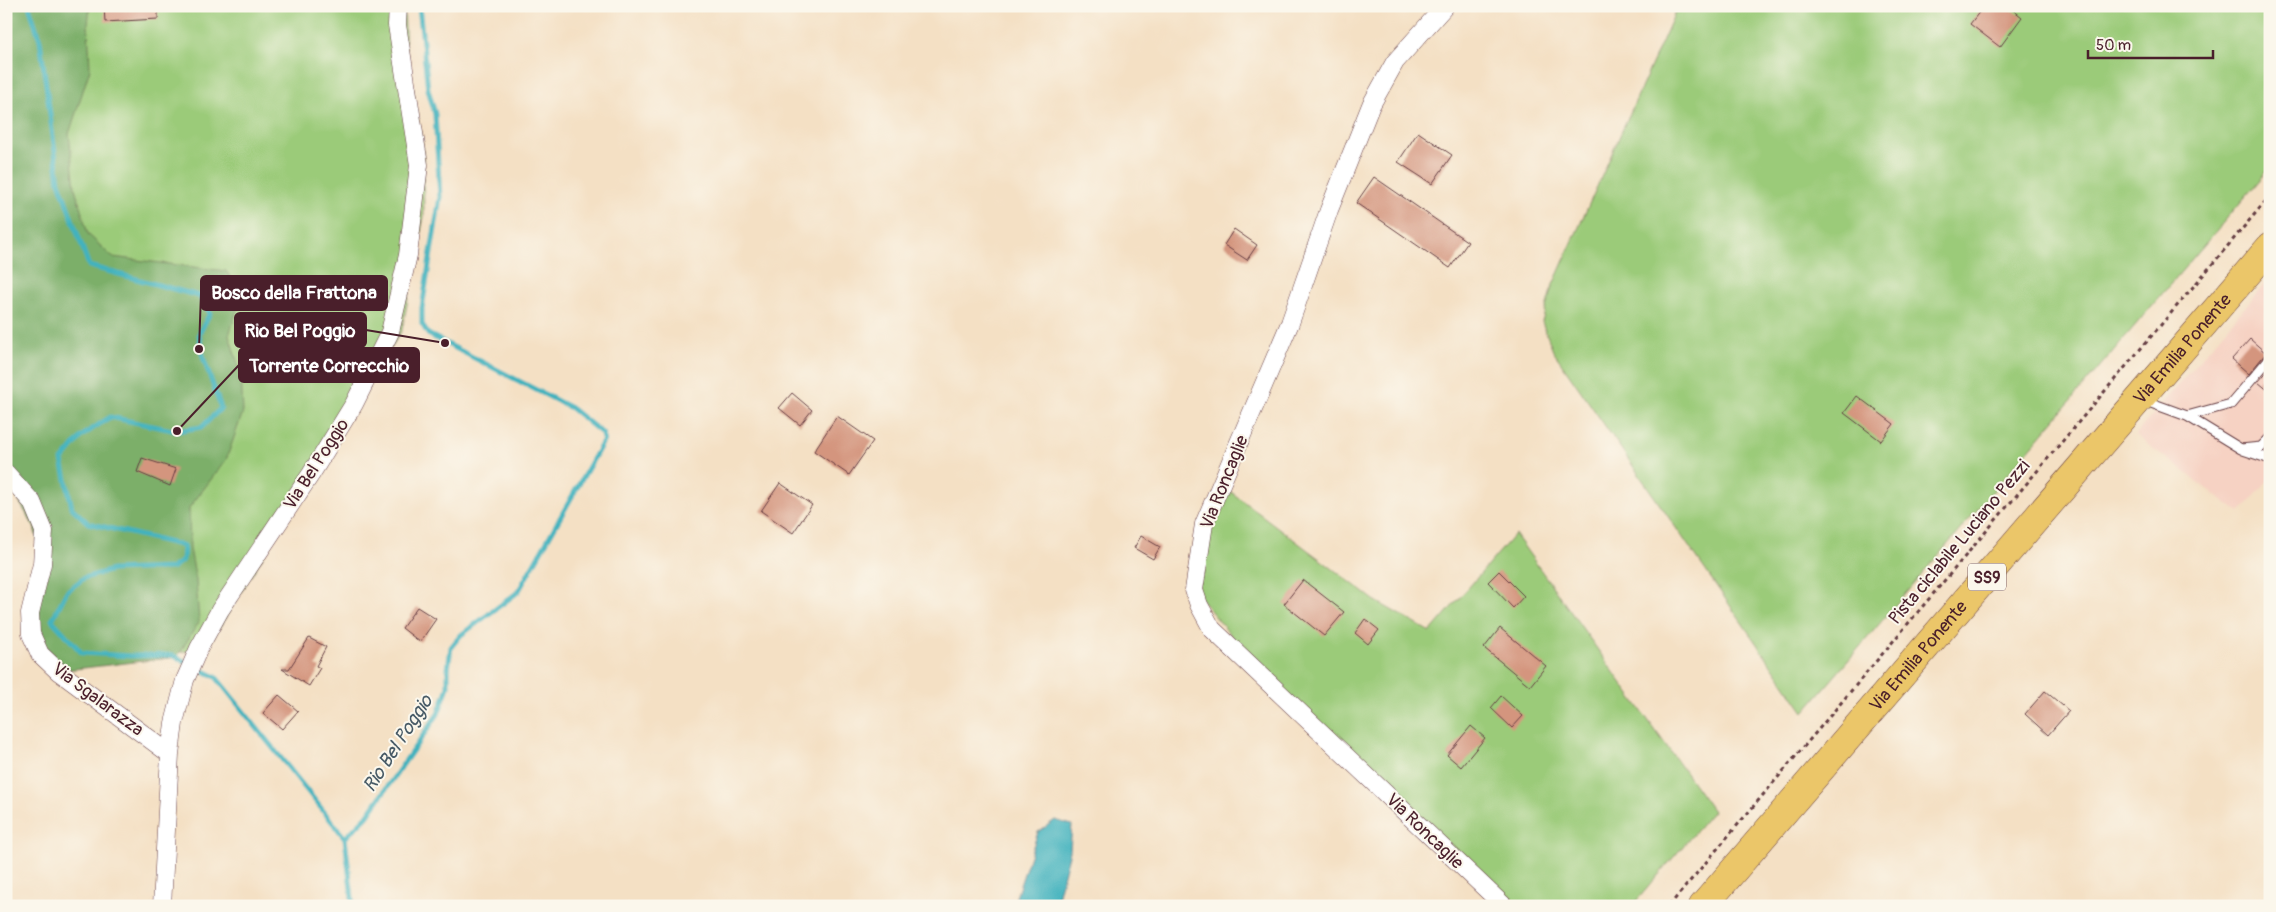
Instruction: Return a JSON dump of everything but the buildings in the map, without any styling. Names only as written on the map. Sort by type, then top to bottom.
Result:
[{"type":"main road","name":"Via Emilia Ponente","points":[[1704,906],[2270,247]]},
{"type":"street","name":"Via Bel Poggio","points":[[162,906],[170,754],[174,723],[185,680],[199,648],[220,610],[311,474],[354,404],[390,332],[408,256],[419,165],[397,25],[398,6]]},
{"type":"street","name":"Via Roncaglie","points":[[1445,6],[1395,62],[1371,105],[1329,210],[1290,323],[1204,524],[1194,590],[1198,605],[1212,629],[1504,906]]},
{"type":"street","name":"Via Sgalarazza","points":[[6,473],[32,502],[44,531],[42,564],[30,613],[30,634],[40,654],[58,671],[170,754]]},
{"type":"lane","points":[[2187,416],[2232,404],[2270,358]]},
{"type":"lane","points":[[2140,399],[2187,416],[2240,449],[2270,458]]},
{"type":"lane","points":[[2240,449],[2261,447],[2270,438]]},
{"type":"path","name":"Pista ciclabile Luciano Pezzi","points":[[1669,906],[2270,196]]},
{"type":"shaded area","points":[[2270,278],[2270,478],[2240,513],[2135,435]]},
{"type":"green space","points":[[6,6],[404,6],[406,49],[423,148],[424,217],[402,330],[207,648],[170,654],[51,568]]},
{"type":"green space","points":[[6,6],[90,6],[88,24],[90,69],[69,134],[75,188],[88,234],[112,257],[226,271],[242,295],[229,335],[241,374],[243,412],[226,460],[189,508],[190,549],[196,580],[199,622],[177,657],[58,671],[31,634],[41,556],[34,527],[6,479]]},
{"type":"green space","points":[[1678,6],[2270,6],[2270,168],[1804,712],[1553,351],[1542,322],[1552,287]]},
{"type":"green space","points":[[1219,483],[1374,600],[1430,632],[1515,534],[1713,811],[1632,906],[1511,906],[1274,688],[1196,593]]},
{"type":"water","points":[[1055,820],[1072,825],[1070,851],[1056,906],[1013,906],[1038,832]]},
{"type":"waterway","points":[[29,6],[40,40],[59,182],[89,266],[199,296],[210,313],[199,334],[203,357],[221,408],[202,427],[177,431],[110,417],[82,436],[62,460],[72,508],[88,523],[184,546],[183,560],[172,568],[112,570],[84,578],[67,591],[52,620],[82,653],[131,656],[172,655],[216,677],[345,838],[353,906]]},
{"type":"waterway","name":"Rio Bel Poggio","points":[[345,838],[367,816],[438,714],[448,687],[451,647],[461,635],[518,592],[604,440],[603,434],[571,408],[428,334],[422,324],[422,308],[440,197],[435,114],[428,89],[419,6]]},
{"type":"place","name":"Rio Bel Poggio","points":[[445,343]]},
{"type":"place","name":"Bosco della Frattona","points":[[199,349]]},
{"type":"place","name":"Torrente Correcchio","points":[[177,431]]}]
